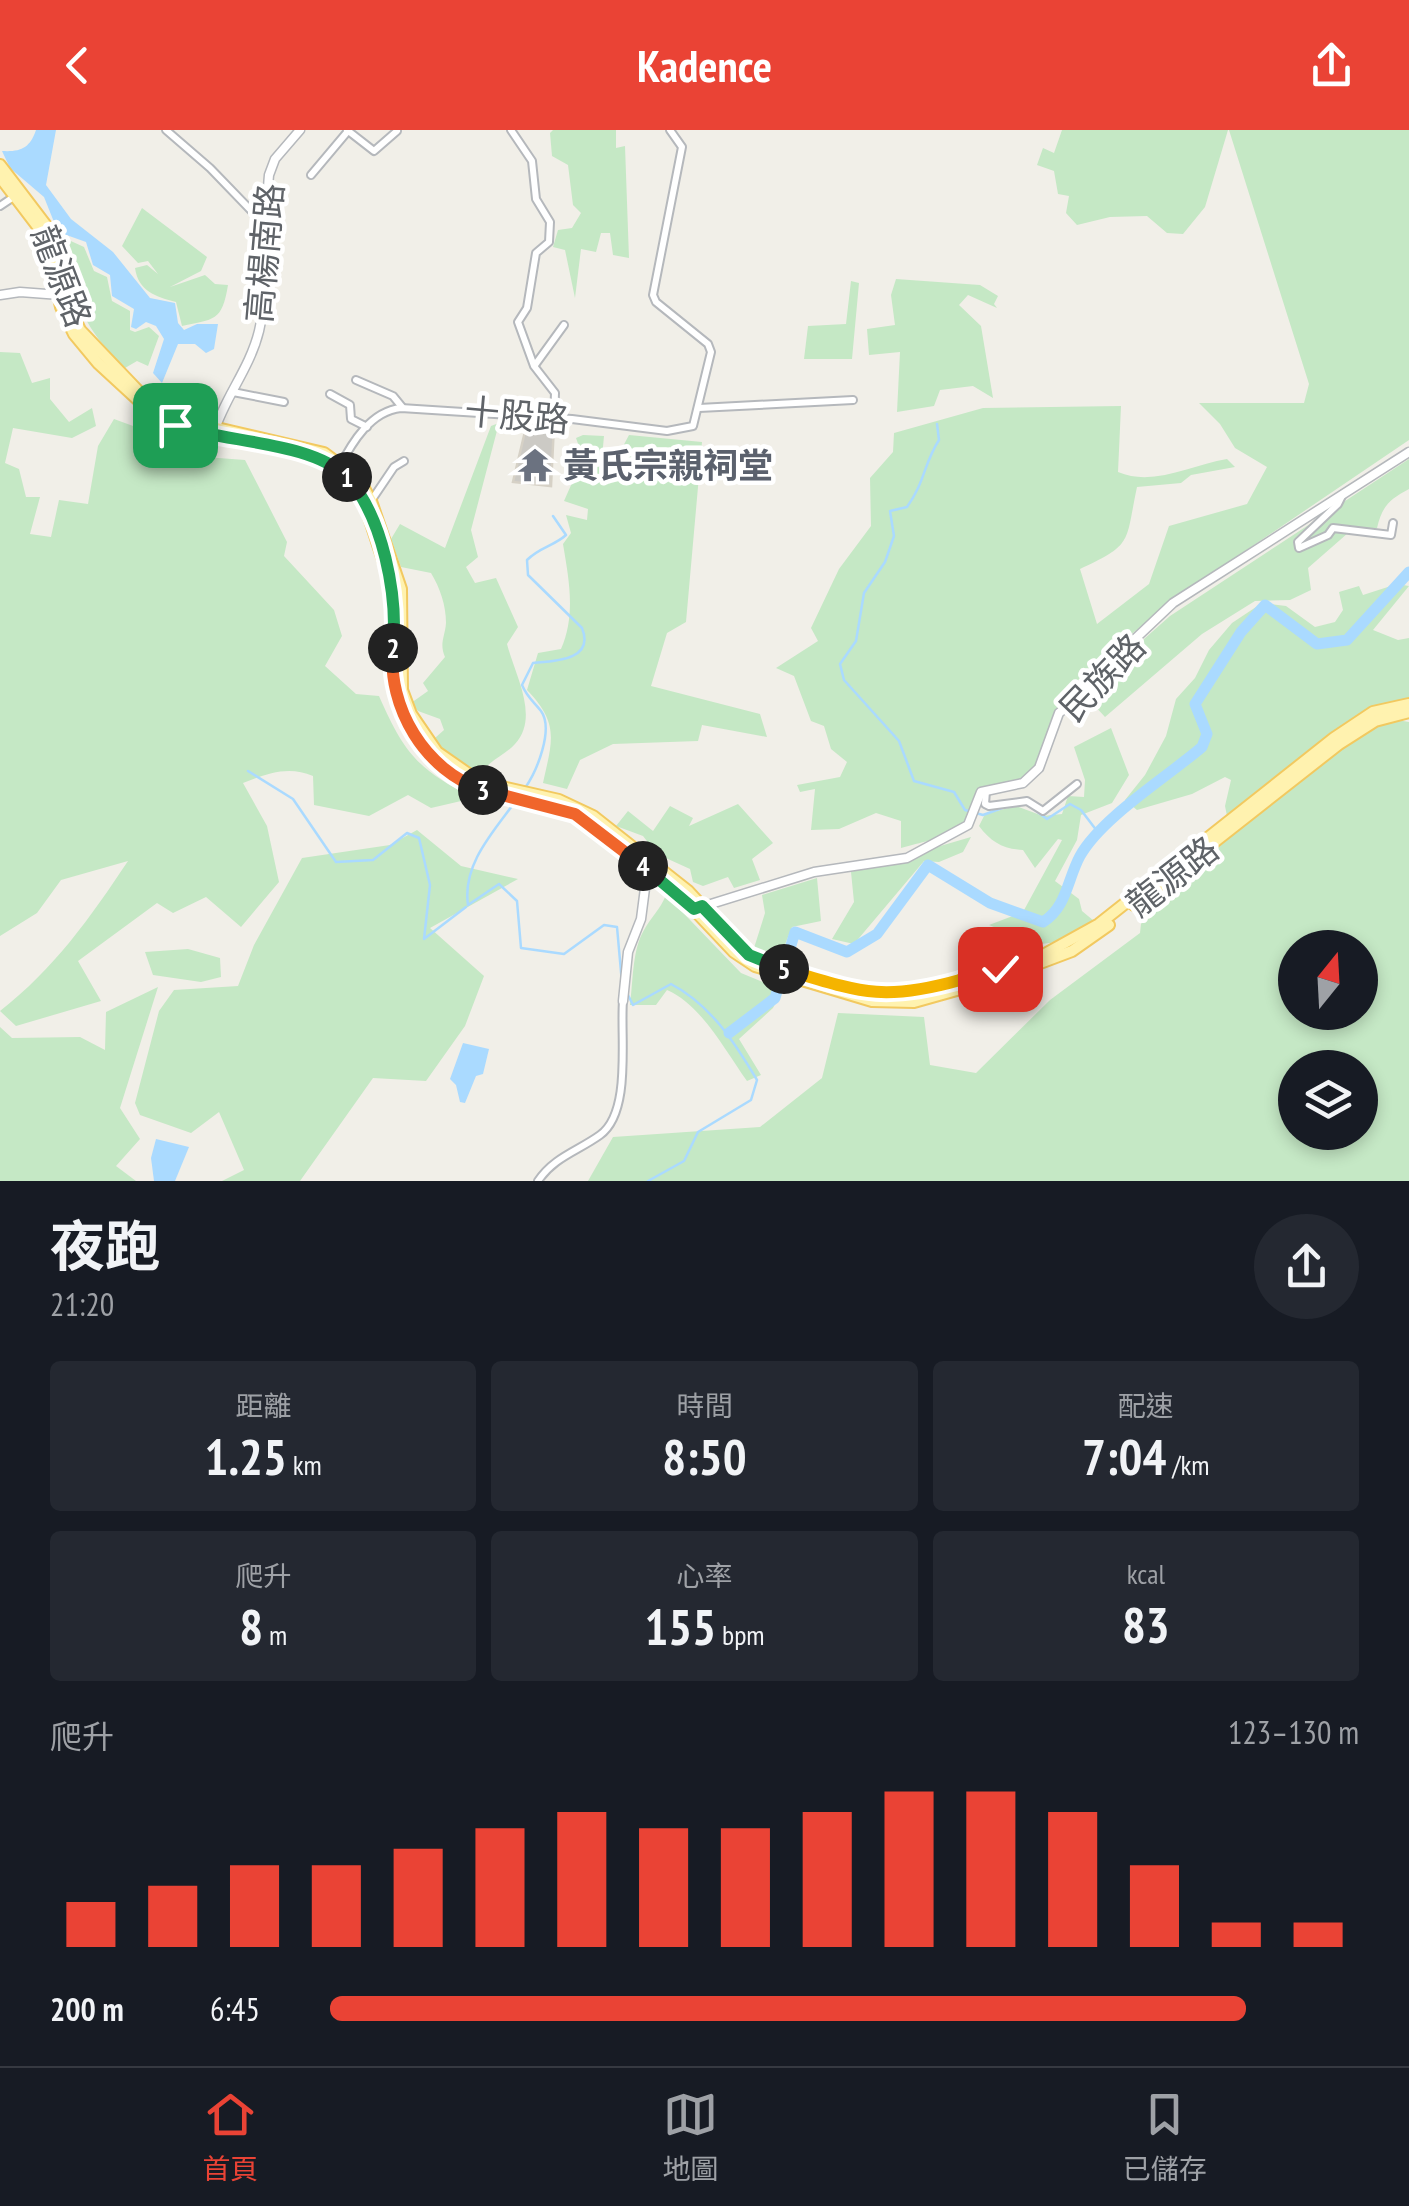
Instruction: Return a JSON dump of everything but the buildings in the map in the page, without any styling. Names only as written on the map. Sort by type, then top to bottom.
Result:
[{"type":"main road","points":[[1,170],[45,236],[67,321],[83,346],[138,400],[175,425],[309,456],[340,466],[360,480],[372,501],[401,588],[400,678],[412,714],[450,765],[480,782],[575,814],[648,865],[749,955],[783,973],[872,993],[915,997]]},
{"type":"main road","name":"龍源路","points":[[1,170],[50,232],[62,295]]},
{"type":"main road","points":[[340,466],[364,504],[390,577],[395,614],[393,679],[405,718],[422,745],[446,770],[477,788],[520,794]]},
{"type":"main road","name":"龍源路","points":[[915,997],[1043,956],[1073,941],[1334,738],[1373,712],[1409,704]]},
{"type":"main road","name":"龍源路","points":[[915,997],[1003,977],[1072,951],[1339,744],[1374,720],[1409,712]]},
{"type":"street","points":[[166,130],[210,168],[267,227]]},
{"type":"street","name":"高楊南路","points":[[214,433],[258,333],[266,286],[269,174],[275,160],[300,130]]},
{"type":"street","points":[[311,174],[348,130],[374,151],[398,131]]},
{"type":"street","points":[[670,130],[682,147],[653,294],[656,302],[708,344],[710,352],[699,408],[852,400]]},
{"type":"street","points":[[512,131],[532,161],[536,199],[550,222],[550,242],[536,254],[528,308],[518,317],[534,366],[554,394],[554,418]]},
{"type":"street","points":[[0,206],[15,196]]},
{"type":"street","points":[[0,295],[62,295]]},
{"type":"street","points":[[534,366],[564,325]]},
{"type":"street","points":[[340,466],[381,412],[403,408],[393,396],[356,380]]},
{"type":"street","points":[[233,392],[284,402]]},
{"type":"street","points":[[330,394],[350,405],[351,418],[367,426]]},
{"type":"street","name":"十股路","points":[[403,408],[554,418],[667,431],[693,426],[699,408]]},
{"type":"street","name":"民族路","points":[[986,790],[1023,782],[1038,768],[1058,713],[1098,682],[1118,655],[1173,602],[1409,452]]},
{"type":"street","points":[[372,501],[394,468],[404,461]]},
{"type":"street","points":[[1344,493],[1338,504],[1298,542],[1299,548],[1328,535],[1333,528],[1391,534],[1394,523]]},
{"type":"street","points":[[986,790],[985,804],[989,806],[1027,802],[1043,811],[1077,784]]},
{"type":"street","points":[[698,908],[787,878],[908,858],[968,825],[976,798],[986,790]]},
{"type":"street","points":[[540,1179],[561,1156],[595,1138],[610,1124],[618,1102],[628,952],[640,919],[648,865]]},
{"type":"green space","points":[[553,130],[616,130],[616,148],[625,146],[629,258],[613,255],[610,233],[601,233],[596,252],[581,249],[575,298],[565,250],[553,247],[558,230],[572,228],[581,213],[573,205],[568,165],[552,156]]},
{"type":"green space","points":[[1062,130],[1228,130],[1205,207],[1183,234],[1167,233],[1147,216],[1110,217],[1077,225],[1066,213],[1069,196],[1058,194],[1054,171],[1037,165],[1043,148],[1054,153]]},
{"type":"green space","points":[[1229,130],[1409,130],[1409,440],[1161,608],[1104,656],[1064,696],[1031,772],[1015,784],[980,792],[967,818],[951,833],[901,848],[901,821],[876,813],[839,829],[811,830],[815,789],[800,792],[797,785],[840,777],[847,762],[831,749],[824,726],[811,721],[794,676],[776,668],[818,641],[811,628],[839,569],[871,526],[870,478],[893,452],[894,433],[983,408],[1121,406],[1118,472],[1158,476],[1227,459],[1235,467],[1191,475],[1181,483],[1137,487],[1124,540],[1110,554],[1080,569],[1097,624],[1149,584],[1169,526],[1247,504],[1267,467],[1235,448],[1220,424],[1199,403],[1304,403],[1309,384]]},
{"type":"green space","points":[[142,208],[207,257],[201,271],[170,287],[205,275],[215,284],[228,285],[223,306],[215,317],[182,326],[176,302],[144,288],[135,268],[147,265],[158,274],[148,261],[138,263],[122,246]]},
{"type":"green space","points":[[62,237],[84,247],[94,271],[107,277],[112,301],[130,311],[130,330],[149,327],[159,336],[148,366],[137,361],[125,368],[97,337],[75,293]]},
{"type":"green space","points":[[896,279],[980,285],[998,296],[994,304],[997,308],[968,295],[959,305],[981,326],[993,398],[973,386],[940,390],[934,406],[897,412],[900,352],[869,355],[867,329],[895,325],[891,295]]},
{"type":"green space","points":[[851,281],[859,283],[852,359],[804,359],[808,326],[846,324]]},
{"type":"green space","points":[[0,352],[20,353],[32,383],[50,378],[50,399],[69,422],[92,408],[96,426],[72,438],[13,428],[5,463],[19,469],[26,497],[40,497],[30,534],[51,537],[59,500],[88,504],[98,446],[114,419],[144,430],[178,455],[245,460],[287,542],[284,556],[334,610],[342,636],[325,666],[356,694],[379,696],[415,758],[439,778],[474,798],[431,808],[408,795],[369,816],[314,805],[313,776],[304,773],[277,772],[243,783],[267,826],[279,882],[241,927],[206,897],[173,913],[157,903],[78,961],[101,1001],[16,1026],[0,1011],[70,942],[128,861],[61,880],[37,913],[0,936]]},
{"type":"green space","points":[[499,423],[471,530],[478,557],[466,567],[475,583],[496,578],[518,627],[507,644],[526,709],[522,733],[515,744],[480,776],[450,759],[435,738],[444,730],[440,719],[418,711],[411,703],[428,691],[423,683],[445,657],[445,610],[431,573],[401,567],[391,539],[400,524],[445,548],[491,426]]},
{"type":"green space","points":[[629,435],[702,442],[686,622],[667,633],[651,686],[760,714],[767,737],[702,725],[698,741],[613,744],[580,760],[567,789],[543,783],[551,734],[545,713],[527,690],[538,653],[561,649],[566,636],[570,597],[563,544],[571,533],[566,515],[587,520],[588,509],[564,501],[583,458],[576,438],[604,436],[601,468],[612,467]]},
{"type":"green space","points":[[1409,459],[1409,489],[1388,504],[1377,528],[1348,533],[1308,568],[1311,590],[1290,600],[1255,601],[1202,634],[1105,717],[1083,693],[1170,616]]},
{"type":"green space","points":[[1397,584],[1409,586],[1373,630],[1398,640],[1409,638],[1409,704],[1371,709],[1325,738],[1227,816],[1225,806],[1231,780],[1225,777],[1192,794],[1137,810],[1125,800],[1145,775],[1166,736],[1176,699],[1232,623],[1262,603],[1286,606],[1315,627],[1335,622],[1343,610],[1339,592],[1359,586],[1363,595]]},
{"type":"green space","points":[[1397,720],[1409,722],[1409,1181],[588,1181],[613,1137],[760,1127],[822,1078],[838,1013],[924,1017],[930,1065],[976,1073],[1050,1000],[1140,933],[1143,906],[1354,734]]},
{"type":"green space","points":[[1111,728],[1129,775],[1112,803],[1081,815],[1077,840],[1055,881],[1079,899],[1082,911],[1094,921],[1064,938],[1043,944],[989,925],[1023,912],[1062,840],[1058,839],[1035,868],[1023,850],[1003,846],[984,832],[979,826],[985,814],[1016,806],[1043,816],[1062,814],[1068,796],[1084,797],[1085,780],[1074,747]]},
{"type":"green space","points":[[738,804],[773,843],[752,859],[760,880],[734,888],[728,877],[703,886],[693,882],[690,869],[657,854],[643,836],[616,826],[628,811],[653,831],[670,806],[693,818],[689,826]]},
{"type":"green space","points":[[417,830],[461,866],[518,879],[430,928],[484,976],[465,1026],[426,1081],[373,1078],[300,1181],[222,1181],[244,1170],[219,1112],[191,1133],[140,1115],[135,1103],[159,1011],[174,990],[238,986],[254,945],[302,858],[390,845]]},
{"type":"green space","points":[[971,837],[963,852],[939,862],[924,861],[854,944],[832,939],[854,902],[851,872]]},
{"type":"green space","points":[[817,878],[821,921],[792,927],[780,957],[774,959],[754,948],[765,913],[762,895]]},
{"type":"green space","points":[[666,895],[741,973],[782,990],[773,1008],[739,1039],[761,1075],[747,1081],[702,1017],[667,990],[656,1005],[630,1005],[640,938]]},
{"type":"green space","points":[[188,949],[220,958],[221,977],[201,982],[153,975],[145,952]]},
{"type":"green space","points":[[158,987],[120,1108],[140,1139],[116,1166],[136,1181],[0,1181],[0,1027],[12,1038],[80,1037],[105,1050],[106,1012]]},
{"type":"water","points":[[36,130],[56,130],[46,185],[71,219],[113,252],[150,298],[175,303],[178,323],[184,330],[197,324],[218,324],[214,349],[206,353],[195,344],[178,344],[162,383],[153,373],[164,339],[156,326],[146,322],[136,329],[131,327],[134,309],[112,296],[110,275],[93,265],[86,242],[58,232],[44,197],[10,168],[2,151],[24,148]]},
{"type":"water","points":[[463,1043],[489,1049],[483,1074],[476,1076],[465,1103],[460,1102],[456,1085],[450,1079]]},
{"type":"water","points":[[156,1139],[189,1147],[175,1181],[154,1181],[151,1158]]},
{"type":"waterway","points":[[937,424],[939,440],[913,498],[907,507],[890,511],[894,536],[885,562],[864,593],[856,641],[840,664],[844,680],[899,741],[914,781],[954,792],[965,810],[983,815],[1005,807]]},
{"type":"waterway","points":[[525,788],[539,761],[546,728],[541,711],[522,685],[533,663],[571,657],[583,647],[585,639],[582,628],[528,575],[527,560],[566,535],[553,516]]},
{"type":"waterway","points":[[729,1033],[775,998],[795,932],[847,952],[877,934],[928,865],[990,903],[1043,922],[1057,909],[1080,856],[1103,827],[1202,747],[1207,734],[1195,704],[1241,632],[1265,605],[1317,644],[1347,640],[1409,572]]},
{"type":"waterway","points":[[248,771],[293,799],[336,862],[373,860],[407,833],[419,838],[430,885],[424,939],[466,907]]},
{"type":"waterway","points":[[515,802],[474,863],[467,890],[468,905],[499,884],[517,901],[521,948],[564,954],[604,925],[617,927],[622,983]]},
{"type":"waterway","points":[[1028,805],[1047,819],[1070,804],[1081,810],[1097,831]]},
{"type":"waterway","points":[[628,995],[633,1005],[671,984],[685,993],[721,1026],[757,1080],[751,1100],[698,1132],[684,1161],[648,1181]]},
{"type":"place","name":"黃氏宗親祠堂","points":[[535,465]]},
{"type":"route","points":[[175,425],[309,456],[339,469],[354,485],[394,590],[392,666],[399,705],[432,757],[462,781],[557,807],[589,822],[694,909],[702,906],[749,955],[768,964],[858,990],[886,994],[915,993],[1000,969]]}]
